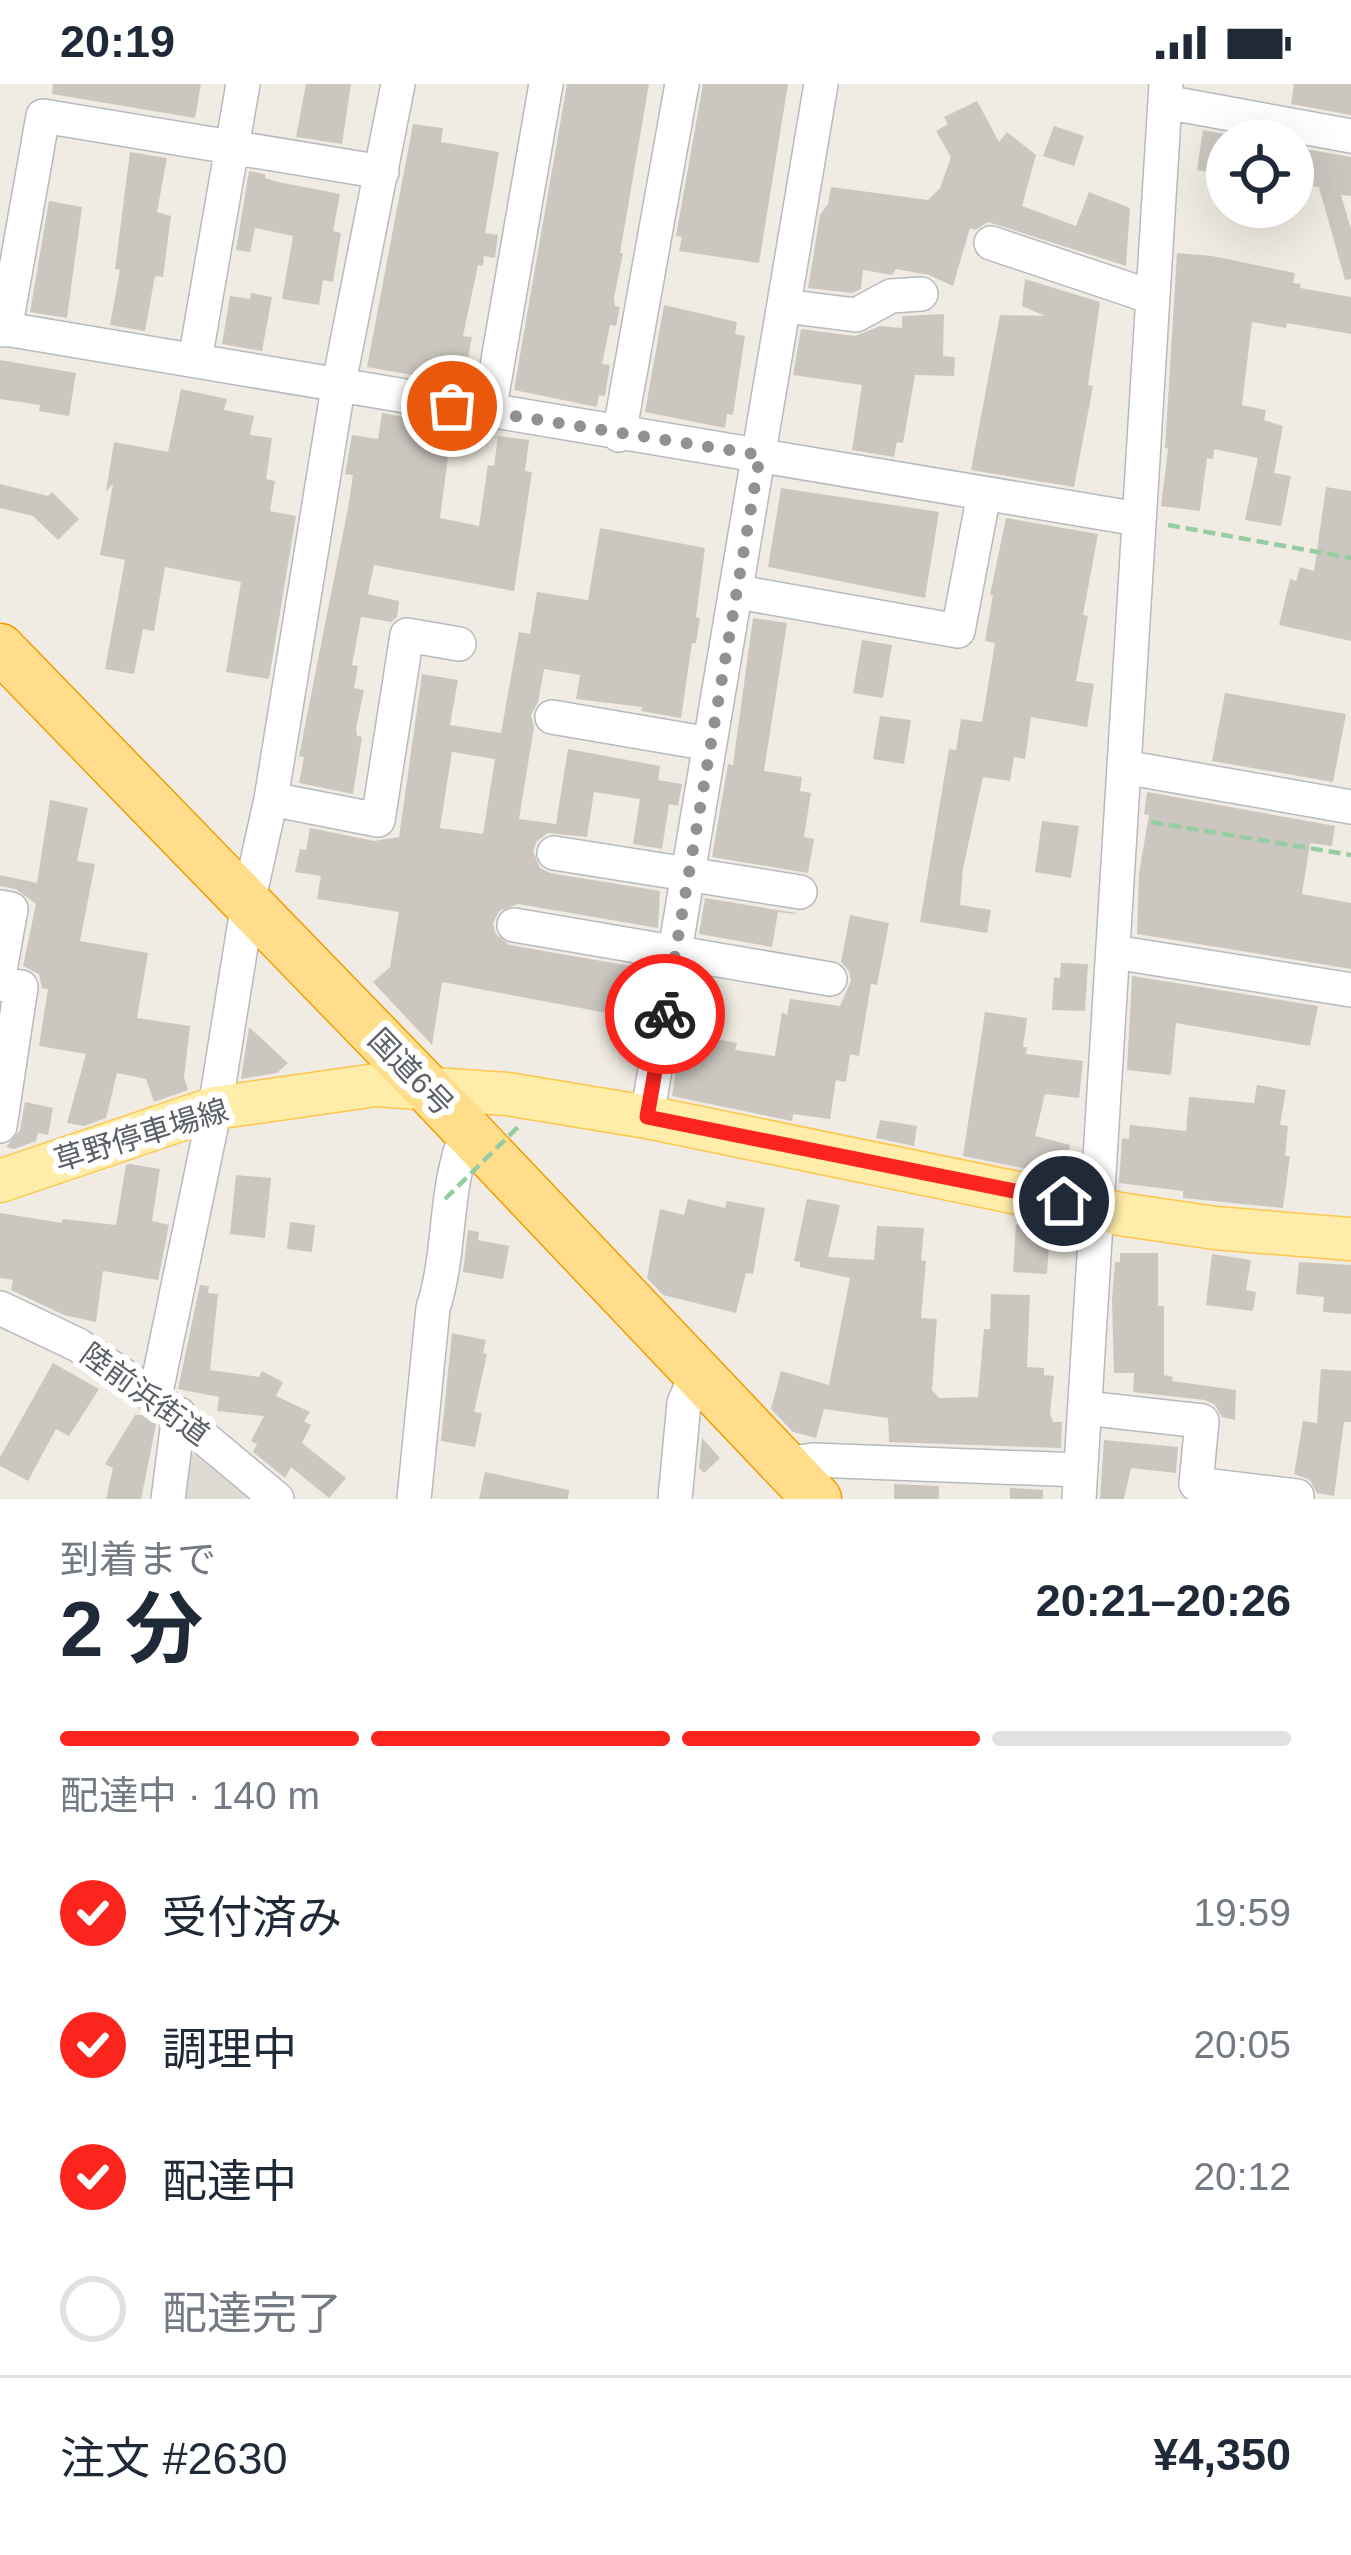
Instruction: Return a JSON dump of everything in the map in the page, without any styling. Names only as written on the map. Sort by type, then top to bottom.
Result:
[{"type":"highway","name":"国道6号","points":[[0,648],[818,1499]]},
{"type":"main road","name":"草野停車場線","points":[[0,1181],[215,1108],[350,1087],[427,1088],[507,1094],[647,1117],[1097,1209],[1215,1228],[1349,1231]]},
{"type":"street","points":[[195,360],[243,84]]},
{"type":"street","points":[[168,1499],[167,1406],[248,903],[271,800],[338,388],[398,84]]},
{"type":"street","points":[[489,412],[546,84]]},
{"type":"street","points":[[619,434],[682,84]]},
{"type":"street","points":[[647,1117],[821,84]]},
{"type":"street","points":[[784,1464],[813,1460],[1080,1484],[1166,93],[1351,136]]},
{"type":"street","points":[[382,172],[43,116],[3,329],[1138,520]]},
{"type":"street","points":[[991,243],[1152,297]]},
{"type":"street","points":[[784,306],[856,315],[891,296],[921,294]]},
{"type":"street","points":[[738,592],[958,631],[984,494]]},
{"type":"street","points":[[271,800],[378,820],[407,634],[459,644]]},
{"type":"street","points":[[552,717],[710,744]]},
{"type":"street","points":[[1124,767],[1351,807]]},
{"type":"street","points":[[554,853],[800,892]]},
{"type":"street","points":[[0,907],[11,909],[0,970]]},
{"type":"street","points":[[514,925],[830,979]]},
{"type":"street","points":[[1114,952],[1351,990]]},
{"type":"street","points":[[0,984],[21,988],[0,1126]]},
{"type":"street","points":[[414,1499],[433,1308],[441,1283],[456,1157],[468,1131]]},
{"type":"street","name":"陸前浜街道","points":[[0,1308],[78,1345],[167,1406],[277,1499]]},
{"type":"street","points":[[675,1499],[684,1403],[697,1373]]},
{"type":"street","points":[[1085,1408],[1202,1421],[1196,1484],[1297,1496]]},
{"type":"path","points":[[1138,520],[1351,557]]},
{"type":"path","points":[[1121,818],[1351,854]]},
{"type":"path","points":[[445,1199],[519,1126]]},
{"type":"shaded area","points":[[201,1445],[261,1499],[183,1499],[187,1461]]},
{"type":"building","points":[[53,84],[201,84],[195,118],[52,94]]},
{"type":"building","points":[[306,84],[351,84],[342,144],[296,137]]},
{"type":"building","points":[[567,84],[649,84],[614,298],[615,306],[620,307],[616,326],[610,325],[602,364],[610,365],[605,396],[599,395],[597,407],[514,390]]},
{"type":"building","points":[[703,84],[788,84],[759,263],[679,251],[682,237],[676,236]]},
{"type":"building","points":[[1294,84],[1351,84],[1351,115],[1291,104]]},
{"type":"building","points":[[977,101],[999,142],[1007,132],[1036,155],[1022,206],[1076,226],[1089,192],[1130,208],[1126,266],[988,222],[970,228],[953,286],[929,275],[896,269],[892,275],[863,270],[861,289],[852,293],[808,288],[820,215],[831,187],[928,200],[940,188],[951,157],[936,131],[948,124],[944,117]]},
{"type":"building","points":[[413,124],[443,128],[441,142],[499,152],[485,233],[498,235],[495,258],[484,256],[483,266],[478,265],[463,336],[472,337],[463,384],[367,367]]},
{"type":"building","points":[[1054,126],[1084,136],[1074,166],[1043,156]]},
{"type":"building","points":[[1203,130],[1206,131],[1206,172],[1197,170]]},
{"type":"building","points":[[1314,151],[1351,157],[1351,196],[1341,195],[1351,229],[1351,279],[1345,280],[1319,187],[1314,186]]},
{"type":"building","points":[[130,152],[167,158],[157,212],[171,216],[163,277],[155,276],[145,331],[110,325],[120,270],[115,269]]},
{"type":"building","points":[[249,171],[340,194],[333,231],[341,233],[333,282],[323,280],[319,305],[282,299],[293,236],[255,228],[250,252],[236,250]]},
{"type":"building","points":[[49,201],[82,207],[67,318],[30,312]]},
{"type":"building","points":[[1177,253],[1295,273],[1293,283],[1301,284],[1300,288],[1351,297],[1351,334],[1252,322],[1242,405],[1266,410],[1264,420],[1283,426],[1274,473],[1291,476],[1281,526],[1245,520],[1258,458],[1214,449],[1213,459],[1207,458],[1200,511],[1161,506]]},
{"type":"building","points":[[1025,279],[1100,302],[1088,385],[1093,386],[1074,487],[971,470],[1000,315],[1045,316],[1022,306]]},
{"type":"building","points":[[251,293],[272,297],[262,351],[222,344],[230,296],[250,299]]},
{"type":"building","points":[[664,305],[737,322],[735,334],[745,336],[733,415],[727,414],[725,428],[645,412]]},
{"type":"building","points":[[944,314],[943,356],[955,357],[954,376],[915,375],[903,443],[897,442],[894,457],[852,450],[862,385],[793,375],[801,329],[855,336],[880,326],[902,328],[902,316]]},
{"type":"building","points":[[0,360],[76,373],[69,416],[39,411],[40,405],[0,399]]},
{"type":"building","points":[[181,389],[227,399],[224,410],[254,416],[250,435],[272,438],[266,479],[275,481],[270,511],[296,516],[269,679],[226,672],[241,582],[165,567],[154,631],[143,629],[134,674],[105,669],[125,560],[100,555],[113,484],[106,491],[114,442],[168,452]]},
{"type":"building","points":[[382,413],[408,418],[407,426],[451,434],[440,518],[479,526],[488,465],[494,466],[498,436],[529,440],[525,471],[532,472],[514,591],[374,565],[368,594],[399,601],[397,617],[391,622],[361,617],[352,665],[358,666],[354,688],[364,690],[356,729],[362,737],[353,794],[299,783],[304,757],[299,756],[348,508],[353,475],[345,474],[352,435],[378,439]]},
{"type":"building","points":[[0,484],[48,496],[52,492],[79,519],[58,540],[33,516],[0,508]]},
{"type":"building","points":[[1326,487],[1351,491],[1351,641],[1279,625],[1290,579],[1296,581],[1300,567],[1314,571]]},
{"type":"building","points":[[781,488],[939,512],[925,598],[768,567]]},
{"type":"building","points":[[1006,518],[1098,534],[1076,681],[1094,684],[1087,727],[1031,717],[1025,759],[1014,757],[1010,781],[983,777],[960,905],[991,910],[987,933],[920,922],[949,749],[956,750],[961,719],[982,722],[995,643],[985,641],[990,595]]},
{"type":"building","points":[[600,528],[705,548],[696,617],[700,618],[681,718],[641,711],[642,707],[576,699],[580,675],[544,669],[531,715],[534,727],[519,819],[556,824],[568,749],[660,766],[658,780],[682,784],[678,806],[669,804],[662,849],[633,844],[640,799],[594,792],[587,837],[548,833],[533,851],[540,868],[550,873],[660,891],[658,928],[518,904],[499,911],[493,923],[495,933],[509,945],[648,969],[639,1019],[442,982],[432,1045],[373,982],[390,967],[399,912],[317,899],[321,876],[295,872],[300,849],[306,850],[310,828],[374,841],[399,837],[422,674],[458,680],[450,725],[501,733],[519,632],[530,634],[537,592],[588,600]],"holes":[[[452,752],[495,759],[483,834],[440,828]]]},
{"type":"building","points":[[753,618],[787,623],[764,771],[802,777],[800,791],[811,793],[804,837],[814,839],[808,873],[712,857],[728,764],[733,765]]},
{"type":"building","points":[[862,640],[892,645],[883,698],[853,693]]},
{"type":"building","points":[[1225,693],[1346,714],[1333,782],[1212,761]]},
{"type":"building","points":[[880,716],[911,720],[904,764],[873,759]]},
{"type":"building","points":[[1147,792],[1335,826],[1332,846],[1310,843],[1302,894],[1351,903],[1351,969],[1137,934],[1139,873],[1149,815],[1144,814]]},
{"type":"building","points":[[50,800],[88,808],[77,861],[95,864],[80,941],[148,953],[137,1018],[190,1026],[184,1077],[188,1090],[154,1102],[146,1079],[117,1073],[106,1118],[84,1126],[67,1123],[86,1054],[39,1046],[48,989],[42,988],[39,974],[23,966],[36,904],[16,889],[0,886],[0,875],[37,883]]},
{"type":"building","points":[[1042,821],[1079,826],[1071,878],[1035,872]]},
{"type":"building","points":[[705,898],[796,913],[778,912],[772,947],[699,934]]},
{"type":"building","points":[[850,915],[889,923],[877,985],[871,984],[859,1056],[850,1054],[846,1082],[836,1080],[830,1119],[793,1114],[792,1121],[672,1096],[682,1033],[737,1043],[735,1050],[775,1056],[782,1012],[787,1015],[790,999],[840,1006],[851,981],[841,962]]},
{"type":"building","points":[[1061,963],[1088,964],[1085,1011],[1052,1010],[1054,977],[1060,978]]},
{"type":"building","points":[[1132,976],[1318,1006],[1310,1046],[1176,1023],[1171,1075],[1127,1070]]},
{"type":"building","points":[[985,1012],[1027,1018],[1026,1054],[1083,1061],[1079,1098],[1045,1094],[1035,1136],[1070,1145],[1069,1172],[1064,1171],[1063,1176],[963,1156]]},
{"type":"building","points":[[249,1027],[288,1063],[277,1073],[241,1079]]},
{"type":"building","points":[[1257,1085],[1286,1090],[1280,1125],[1288,1126],[1285,1156],[1290,1156],[1283,1208],[1183,1198],[1183,1191],[1119,1183],[1122,1138],[1129,1139],[1130,1125],[1186,1131],[1189,1097],[1254,1103]]},
{"type":"building","points":[[25,1102],[53,1108],[48,1135],[38,1133],[36,1141],[6,1147],[20,1130]]},
{"type":"building","points":[[880,1120],[917,1126],[914,1146],[876,1138]]},
{"type":"building","points":[[126,1165],[160,1169],[152,1221],[169,1225],[158,1280],[103,1271],[96,1322],[64,1315],[11,1290],[13,1280],[0,1278],[0,1213],[116,1225]]},
{"type":"building","points":[[236,1175],[271,1178],[265,1238],[230,1234]]},
{"type":"building","points":[[688,1199],[725,1208],[727,1201],[765,1208],[753,1274],[746,1273],[736,1313],[663,1295],[647,1278],[660,1209],[684,1215]]},
{"type":"building","points":[[807,1199],[840,1205],[828,1257],[874,1260],[877,1226],[924,1228],[921,1318],[937,1319],[932,1390],[939,1398],[978,1397],[991,1294],[1030,1295],[1027,1367],[1044,1368],[1044,1375],[1054,1376],[1050,1413],[1053,1422],[1062,1422],[1061,1448],[889,1442],[888,1418],[824,1409],[816,1438],[793,1432],[771,1409],[781,1371],[829,1385],[850,1278],[800,1267],[794,1261]]},
{"type":"building","points":[[290,1222],[315,1225],[312,1252],[287,1249]]},
{"type":"building","points":[[1016,1224],[1050,1226],[1047,1274],[1013,1272]]},
{"type":"building","points":[[468,1230],[479,1232],[478,1240],[509,1246],[503,1279],[463,1272]]},
{"type":"building","points":[[1120,1253],[1158,1253],[1164,1375],[1173,1377],[1172,1381],[1236,1390],[1235,1420],[1222,1417],[1205,1400],[1133,1392],[1134,1373],[1114,1373],[1112,1300]]},
{"type":"building","points":[[1212,1254],[1251,1260],[1246,1290],[1256,1292],[1253,1311],[1206,1305]]},
{"type":"building","points":[[1299,1262],[1351,1265],[1351,1314],[1323,1312],[1324,1297],[1296,1294]]},
{"type":"building","points":[[200,1285],[218,1294],[210,1370],[259,1377],[262,1371],[283,1382],[276,1396],[310,1412],[304,1421],[311,1425],[302,1443],[346,1478],[329,1498],[291,1467],[285,1478],[253,1452],[257,1444],[251,1441],[264,1416],[217,1411],[219,1397],[178,1389]]},
{"type":"building","points":[[452,1333],[486,1340],[474,1412],[482,1413],[475,1447],[441,1441]]},
{"type":"building","points":[[53,1363],[99,1389],[69,1436],[56,1429],[28,1481],[0,1466],[0,1457]]},
{"type":"building","points":[[1321,1369],[1351,1371],[1351,1422],[1344,1422],[1334,1496],[1317,1493],[1310,1480],[1294,1474],[1303,1421],[1317,1423]]},
{"type":"building","points":[[135,1415],[156,1425],[141,1499],[106,1499],[113,1468],[105,1464]]},
{"type":"building","points":[[702,1438],[720,1458],[704,1473],[699,1468]]},
{"type":"building","points":[[1104,1440],[1178,1447],[1176,1473],[1131,1468],[1124,1499],[1100,1499]]},
{"type":"building","points":[[485,1472],[569,1490],[568,1499],[479,1499]]},
{"type":"building","points":[[894,1484],[939,1486],[939,1499],[894,1499]]},
{"type":"building","points":[[1010,1488],[1043,1490],[1043,1499],[1010,1499]]},
{"type":"way so far","points":[[452,406],[760,455],[665,1014]]},
{"type":"route","points":[[665,1014],[647,1117],[1064,1201]]}]
